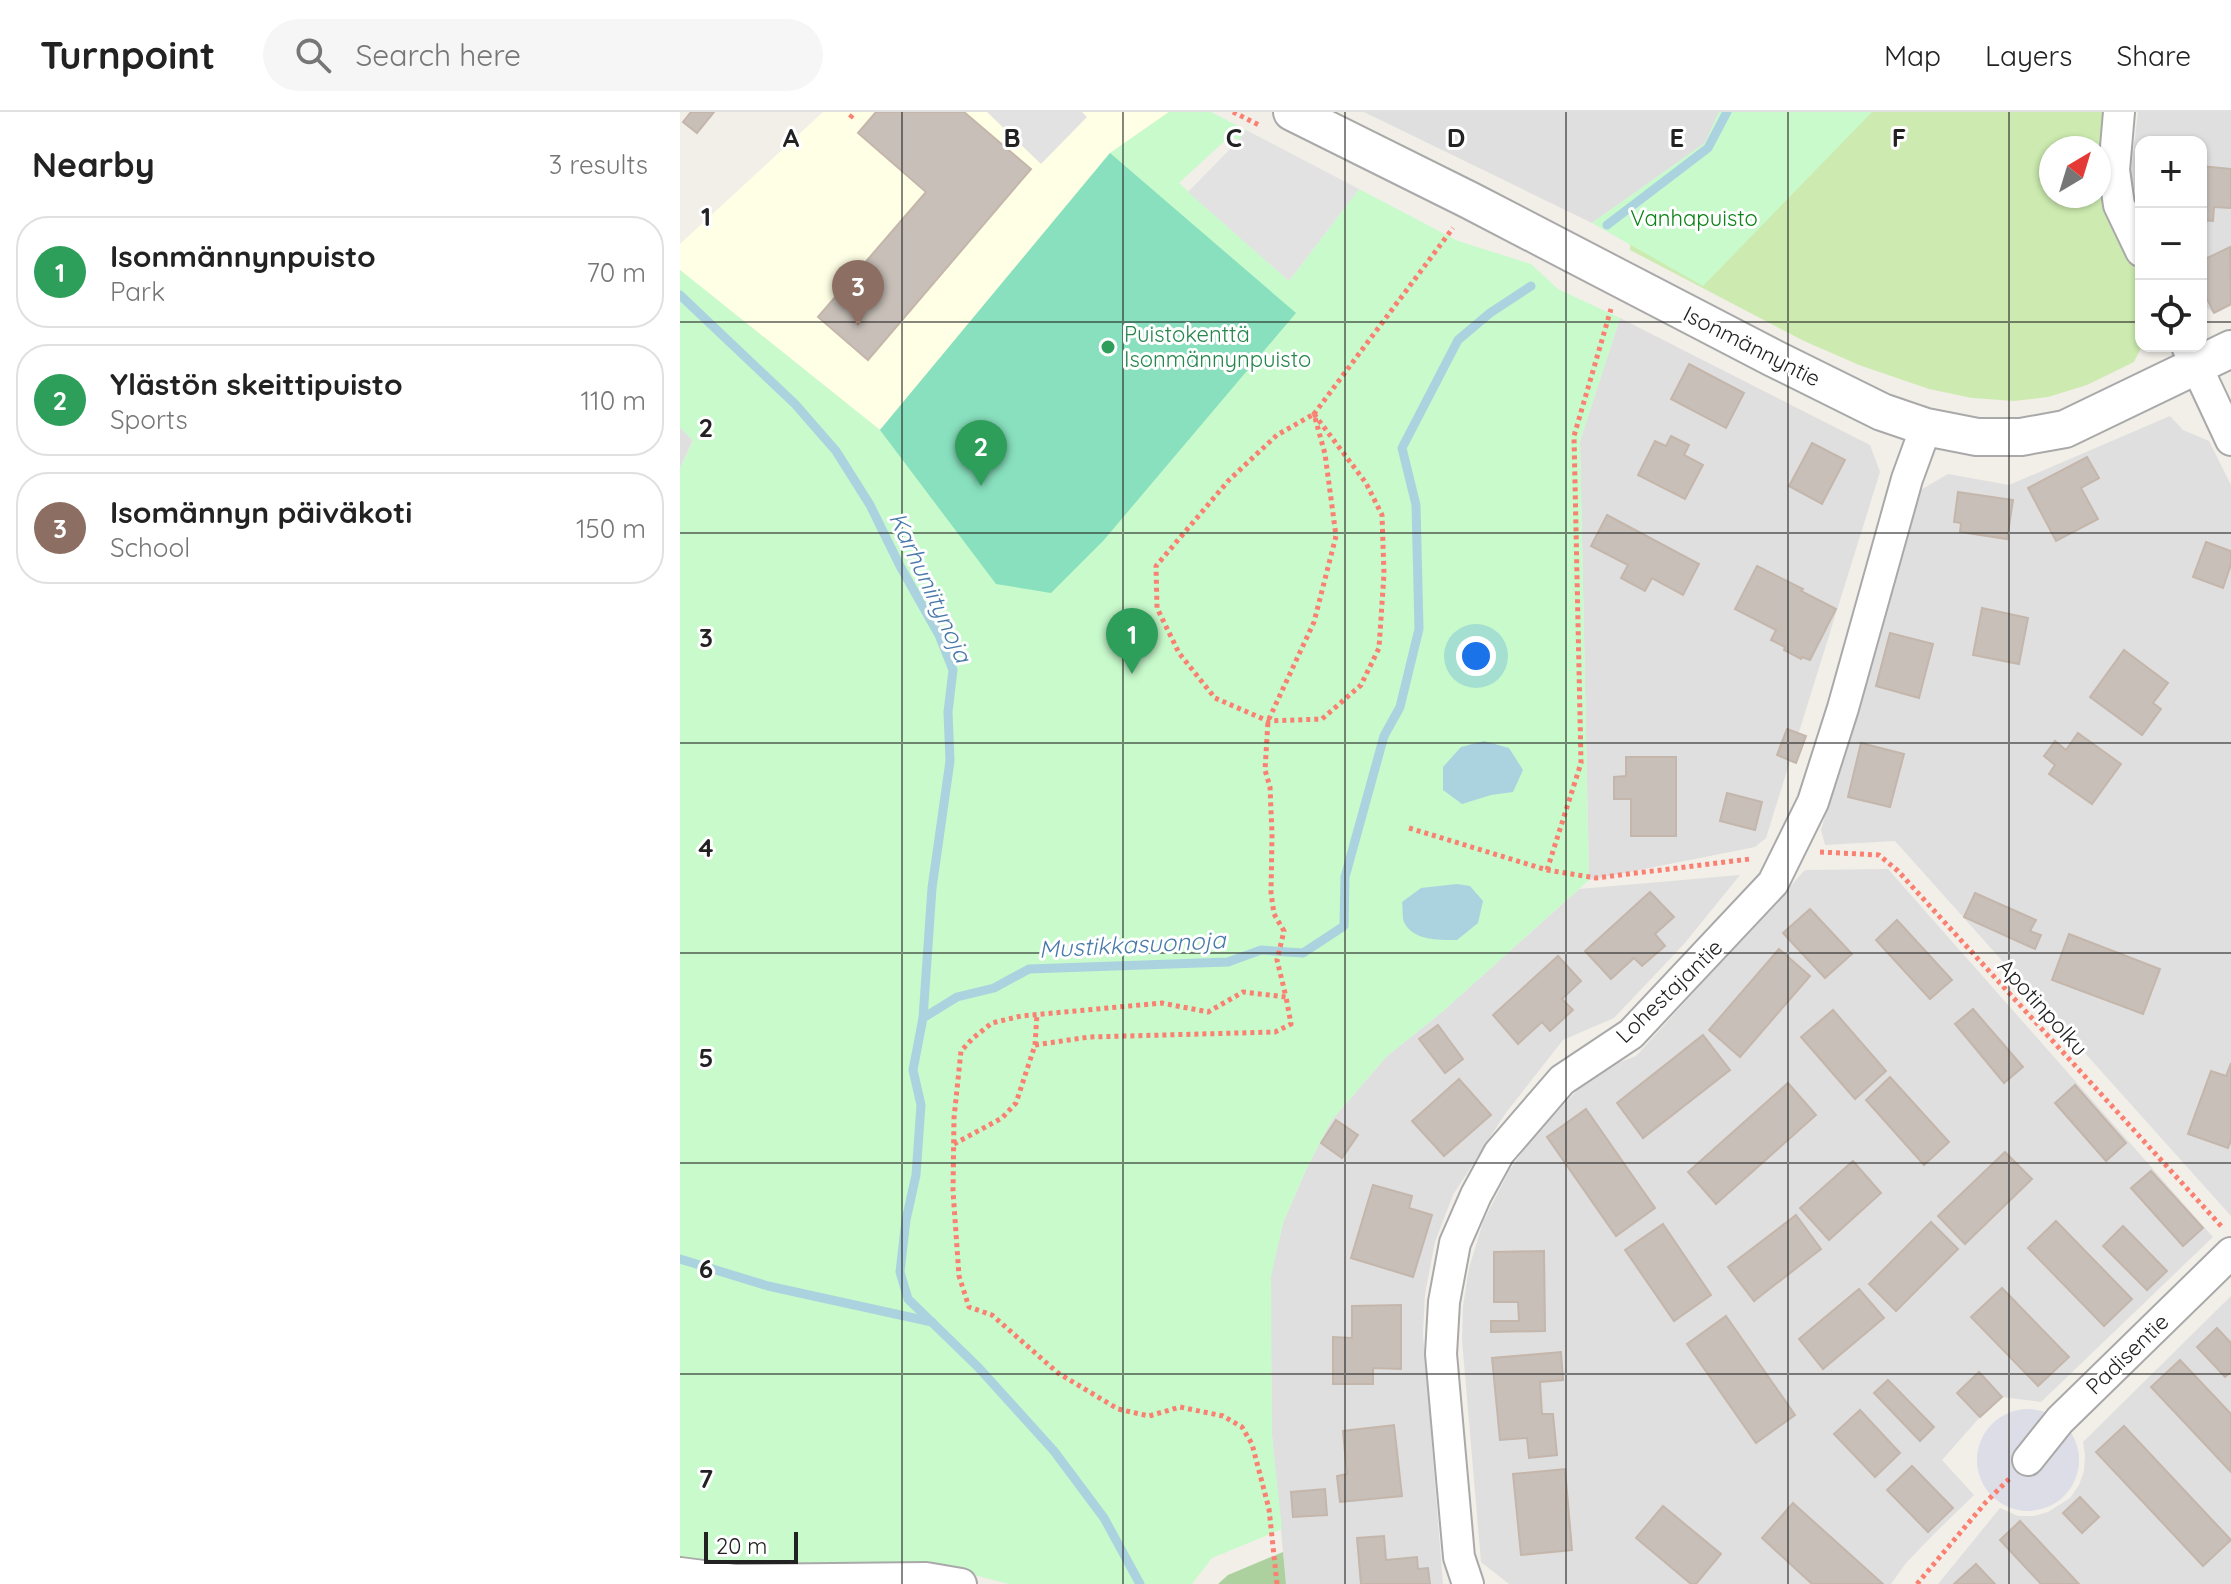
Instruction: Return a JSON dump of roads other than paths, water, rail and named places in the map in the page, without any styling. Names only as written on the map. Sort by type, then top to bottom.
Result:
[{"type":"street","name":"Isonmännyntie","points":[[1292,112],[1801,372],[1882,412],[1926,427],[1977,437],[2021,437],[2056,431],[2082,422],[2192,356],[2231,349]]},
{"type":"street","points":[[2119,112],[2114,170],[2119,205],[2135,238]]},
{"type":"street","points":[[2192,356],[2231,440]]},
{"type":"street","name":"Lohestajantie","points":[[1468,1584],[1459,1557],[1441,1354],[1444,1302],[1455,1243],[1499,1153],[1562,1080],[1631,1034],[1752,908],[1797,853],[1839,721],[1907,479],[1926,427]]},
{"type":"street","name":"Padisentie","points":[[2028,1460],[2060,1420],[2231,1253]]},
{"type":"street","points":[[680,1573],[734,1580],[926,1578],[961,1584]]},
{"type":"water","points":[[1484,741],[1509,748],[1523,770],[1513,792],[1462,804],[1443,790],[1443,767],[1461,747]]},
{"type":"water","points":[[1457,884],[1470,886],[1483,901],[1478,923],[1457,940],[1427,938],[1408,928],[1403,920],[1402,902],[1421,888]]},
{"type":"waterway","name":"Mustikkasuonoja","points":[[1607,225],[1708,148],[1727,112]]},
{"type":"waterway","name":"Mustikkasuonoja","points":[[1140,1584],[1104,1518],[1054,1451],[978,1367],[908,1299],[900,1272],[906,1220],[916,1175],[921,1105],[913,1070],[923,1018],[957,997],[994,988],[1029,969],[1228,962],[1261,950],[1303,953],[1344,926],[1345,877],[1384,736],[1400,707],[1419,629],[1416,505],[1402,448],[1458,340],[1490,313],[1531,286]]},
{"type":"waterway","name":"Karhuniitynoja","points":[[680,295],[795,404],[836,451],[870,505],[939,635],[953,670],[948,712],[950,761],[932,888],[923,1018]]},
{"type":"waterway","points":[[680,1259],[768,1286],[932,1322]]},
{"type":"place","name":"Isomännyn päiväkoti","points":[[858,326]]},
{"type":"place","name":"Puistokenttä Isonmännynpuisto","points":[[1108,347]]},
{"type":"place","name":"Ylästön skeittipuisto","points":[[981,486]]},
{"type":"place","name":"Isonmännynpuisto","points":[[1132,674]]},
{"type":"park label","name":"Vanhapuisto","points":[[1694,218]]}]
